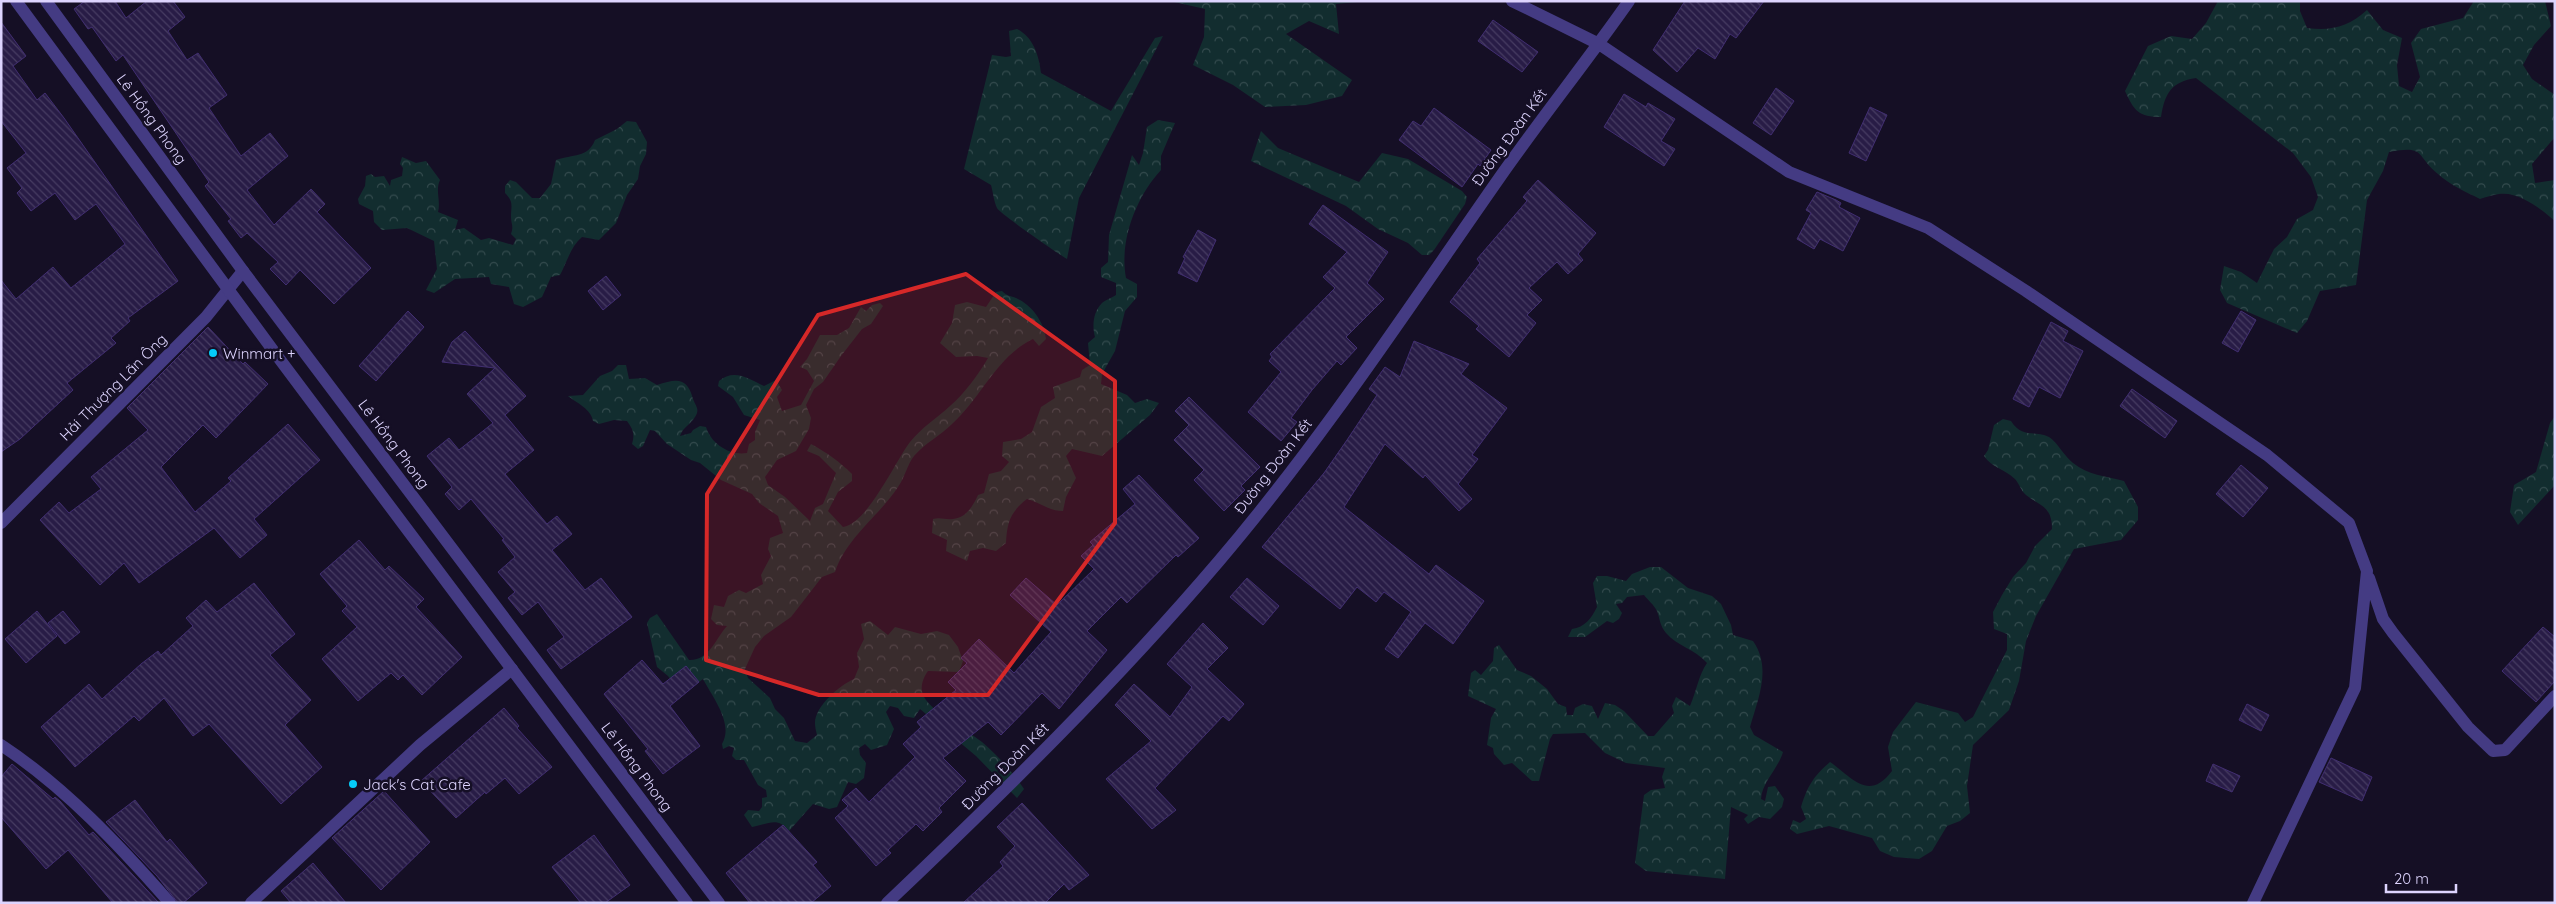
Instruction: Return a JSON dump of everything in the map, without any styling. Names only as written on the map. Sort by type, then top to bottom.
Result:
[{"type":"street","points":[[16,1],[228,290],[687,903]]},
{"type":"street","name":"Lê Hồng Phong","points":[[46,1],[244,271],[719,903]]},
{"type":"street","points":[[1512,1],[1599,44],[1789,172],[1928,228],[2026,291],[2267,455],[2349,523],[2377,604],[2392,633],[2468,727],[2493,751],[2506,750],[2555,696]]},
{"type":"street","name":"Đường Đoàn Kết","points":[[887,903],[1078,716],[1218,561],[1367,371],[1542,116],[1599,44],[1629,1]]},
{"type":"street","name":"Hải Thượng Lãn Ông","points":[[1,523],[206,317],[244,271]]},
{"type":"street","points":[[2254,903],[2355,688],[2367,571]]},
{"type":"street","points":[[251,903],[420,745],[512,669]]},
{"type":"street","points":[[1,745],[62,793],[130,858],[170,903]]},
{"type":"highlighted area","points":[[966,274],[1115,381],[1115,523],[988,695],[819,695],[706,660],[707,494],[818,315]]},
{"type":"green space","points":[[1170,1],[1368,1],[1336,4],[1339,34],[1309,21],[1286,34],[1352,80],[1342,96],[1306,105],[1265,107],[1233,85],[1193,65],[1204,37],[1205,9]]},
{"type":"green space","points":[[2218,1],[2300,1],[2300,11],[2307,28],[2316,29],[2339,27],[2367,10],[2383,30],[2402,38],[2397,65],[2399,86],[2412,92],[2420,77],[2411,43],[2421,29],[2463,18],[2474,1],[2545,1],[2551,26],[2534,45],[2523,65],[2532,79],[2555,95],[2555,137],[2532,164],[2535,183],[2555,180],[2555,221],[2529,202],[2514,195],[2499,194],[2480,199],[2469,194],[2443,178],[2415,151],[2401,150],[2389,152],[2383,171],[2367,200],[2356,285],[2320,291],[2307,321],[2297,333],[2227,303],[2220,290],[2224,266],[2241,272],[2257,283],[2274,249],[2287,237],[2297,219],[2313,210],[2318,197],[2311,177],[2293,153],[2196,78],[2181,82],[2171,90],[2167,95],[2161,117],[2142,114],[2131,104],[2125,91],[2148,46],[2171,36],[2192,39],[2206,23]]},
{"type":"green space","points":[[1017,29],[1023,32],[1034,47],[1041,73],[1111,111],[1155,38],[1163,36],[1079,198],[1067,259],[1000,211],[996,206],[991,185],[964,169],[992,55],[1011,56],[1009,31]]},
{"type":"green space","points":[[1158,120],[1175,123],[1161,156],[1161,170],[1137,206],[1127,235],[1124,264],[1126,278],[1137,284],[1137,297],[1125,311],[1115,351],[1102,374],[1101,384],[1127,395],[1135,403],[1147,399],[1159,403],[1150,415],[1102,456],[1072,449],[1066,456],[1076,478],[1066,497],[1063,511],[1053,510],[1027,499],[1010,518],[1006,543],[996,551],[983,548],[970,551],[967,561],[946,551],[947,540],[932,533],[933,519],[958,518],[968,511],[978,495],[984,493],[989,474],[1001,471],[1009,462],[1002,456],[1003,442],[1021,439],[1032,432],[1041,407],[1055,398],[1053,387],[1080,377],[1082,370],[1090,365],[1088,343],[1095,337],[1095,315],[1102,303],[1116,295],[1116,283],[1101,277],[1101,268],[1108,262],[1109,235],[1132,155],[1139,165],[1147,127]]},
{"type":"green space","points":[[627,121],[636,122],[647,142],[646,154],[640,166],[638,179],[627,195],[616,223],[599,240],[582,237],[572,250],[560,275],[551,277],[542,297],[523,307],[514,304],[509,287],[491,284],[489,277],[455,279],[434,293],[426,290],[437,269],[434,241],[407,228],[382,230],[374,222],[373,211],[359,204],[358,199],[365,186],[366,176],[371,174],[375,177],[384,176],[390,186],[391,180],[402,176],[403,168],[400,164],[402,157],[416,163],[426,161],[440,180],[438,212],[458,220],[455,230],[464,228],[481,240],[489,238],[513,245],[516,239],[511,234],[511,204],[510,199],[505,193],[505,186],[510,180],[516,182],[532,198],[540,198],[551,184],[556,160],[584,153],[592,146],[595,140],[617,129]]},
{"type":"green space","points":[[1261,131],[1278,148],[1359,182],[1382,153],[1408,159],[1462,191],[1467,197],[1465,204],[1434,250],[1429,255],[1422,255],[1408,243],[1378,229],[1346,206],[1251,161]]},
{"type":"green space","points":[[1002,291],[1022,301],[1032,310],[1043,326],[1046,339],[1039,346],[1033,339],[1020,346],[999,367],[962,414],[914,456],[898,487],[855,537],[840,559],[835,572],[822,577],[791,617],[764,636],[755,647],[745,669],[748,678],[770,698],[775,709],[784,718],[795,741],[807,743],[817,735],[816,716],[824,703],[842,686],[854,679],[859,667],[857,653],[864,639],[861,624],[870,621],[888,635],[895,627],[921,634],[937,631],[949,635],[958,647],[963,661],[959,672],[928,671],[922,683],[924,697],[942,715],[988,747],[1010,770],[1024,789],[1017,798],[976,756],[920,709],[914,718],[904,716],[898,708],[890,706],[886,712],[894,729],[887,745],[871,750],[865,744],[859,748],[860,755],[866,763],[864,778],[856,784],[848,782],[837,807],[829,809],[813,804],[789,831],[785,826],[777,822],[752,827],[744,815],[748,810],[759,811],[762,807],[762,798],[767,797],[766,790],[758,785],[744,760],[736,760],[732,756],[734,748],[729,746],[723,749],[722,744],[726,728],[724,720],[717,703],[703,679],[690,689],[681,692],[668,676],[657,667],[647,623],[650,618],[657,614],[689,660],[702,657],[707,653],[727,626],[717,625],[711,619],[714,605],[724,607],[728,596],[739,590],[746,593],[763,584],[761,575],[771,556],[768,549],[770,538],[783,533],[778,516],[759,503],[752,494],[721,480],[700,463],[691,460],[667,444],[655,431],[650,430],[643,446],[638,449],[632,444],[633,432],[627,421],[614,420],[599,424],[593,421],[587,410],[568,396],[583,395],[600,376],[612,371],[618,365],[626,365],[629,379],[645,378],[657,385],[670,381],[680,381],[688,386],[697,410],[695,417],[680,436],[691,433],[700,426],[706,427],[712,439],[722,448],[734,453],[747,453],[749,444],[755,440],[755,432],[760,420],[744,415],[733,397],[718,386],[719,381],[730,375],[742,376],[764,386],[776,380],[782,390],[777,397],[782,411],[801,405],[814,381],[807,370],[800,367],[807,359],[820,335],[837,335],[849,328],[861,307],[866,311],[872,305],[880,303],[883,306],[871,324],[862,329],[823,382],[814,389],[806,405],[811,418],[809,429],[796,451],[777,460],[765,477],[768,485],[785,497],[810,521],[815,508],[823,504],[836,473],[819,456],[807,451],[811,444],[822,450],[852,474],[852,481],[838,492],[828,511],[843,527],[852,523],[871,504],[910,442],[961,395],[976,377],[988,358],[977,356],[956,357],[940,343],[952,323],[955,305],[967,302],[986,307],[996,292]]},
{"type":"green space","points":[[2555,416],[2555,485],[2518,525],[2510,512],[2514,485],[2536,472],[2550,423]]},
{"type":"green space","points":[[2003,419],[2011,421],[2015,427],[2024,432],[2049,437],[2079,467],[2097,475],[2124,481],[2138,507],[2138,520],[2121,540],[2074,549],[2036,616],[2026,641],[2019,681],[2009,710],[1973,745],[1967,786],[1970,813],[1960,821],[1947,826],[1932,851],[1919,859],[1894,857],[1880,851],[1872,838],[1829,826],[1797,834],[1790,829],[1793,820],[1800,823],[1806,819],[1801,807],[1806,793],[1815,777],[1830,762],[1860,784],[1867,786],[1875,785],[1883,780],[1892,771],[1888,747],[1893,732],[1916,702],[1958,713],[1965,722],[1973,717],[2007,650],[2007,634],[1994,629],[1993,612],[2013,577],[2026,563],[2035,546],[2052,529],[2048,511],[2024,493],[2011,476],[1984,456],[1988,450],[1994,425]]},
{"type":"green space","points":[[1650,567],[1661,567],[1688,588],[1712,596],[1721,604],[1731,625],[1733,635],[1753,641],[1759,651],[1762,662],[1762,684],[1750,727],[1754,735],[1783,752],[1764,787],[1761,799],[1765,801],[1768,787],[1775,786],[1784,799],[1782,807],[1770,819],[1759,817],[1748,824],[1744,819],[1748,815],[1731,807],[1725,879],[1646,871],[1635,863],[1644,795],[1651,790],[1665,788],[1662,777],[1665,768],[1626,763],[1605,753],[1585,733],[1553,734],[1539,781],[1532,781],[1512,763],[1504,765],[1494,754],[1493,748],[1487,745],[1491,718],[1496,709],[1468,696],[1471,673],[1475,670],[1481,675],[1493,661],[1494,648],[1499,645],[1517,670],[1531,676],[1547,689],[1558,704],[1566,707],[1567,715],[1573,715],[1575,708],[1583,704],[1592,706],[1598,719],[1605,703],[1615,705],[1624,711],[1648,736],[1654,736],[1674,713],[1672,706],[1676,697],[1690,706],[1707,663],[1666,633],[1661,625],[1656,609],[1644,595],[1627,597],[1622,603],[1616,604],[1622,613],[1619,619],[1613,623],[1607,621],[1585,637],[1568,637],[1572,629],[1587,622],[1597,607],[1593,583],[1597,576],[1607,576],[1626,581],[1632,574]]},
{"type":"building","points":[[85,1],[115,1],[126,18],[147,1],[173,1],[185,17],[168,31],[187,60],[198,53],[227,95],[209,108],[241,156],[270,133],[288,156],[247,190],[274,225],[311,189],[325,204],[317,212],[371,268],[334,304],[300,270],[286,285],[270,269],[278,262],[247,233],[241,238],[228,221],[231,219],[205,186],[209,182],[123,55],[116,61],[92,27],[88,29],[74,9]]},
{"type":"building","points":[[1685,1],[1764,1],[1736,38],[1730,34],[1715,59],[1698,48],[1677,72],[1653,50]]},
{"type":"building","points":[[1493,20],[1538,52],[1522,72],[1478,41]]},
{"type":"building","points":[[1,22],[26,56],[13,66],[37,100],[45,93],[178,281],[128,318],[130,321],[111,338],[116,343],[67,383],[73,390],[20,439],[1,452],[1,280],[16,299],[53,267],[71,288],[125,244],[96,204],[75,220],[55,193],[31,211],[17,193],[22,188],[7,168],[26,153],[1,121]]},
{"type":"building","points":[[1776,88],[1794,101],[1771,135],[1753,123]]},
{"type":"building","points":[[1624,94],[1646,107],[1648,103],[1675,119],[1661,141],[1675,149],[1664,166],[1604,127]]},
{"type":"building","points":[[1870,107],[1887,115],[1866,161],[1849,153]]},
{"type":"building","points":[[1434,108],[1491,150],[1480,166],[1478,164],[1462,187],[1399,140],[1413,121],[1421,126]]},
{"type":"building","points":[[1538,180],[1596,233],[1578,254],[1583,260],[1568,274],[1557,262],[1529,288],[1542,300],[1527,315],[1536,323],[1509,357],[1476,329],[1479,326],[1450,302],[1480,263],[1477,259],[1527,201],[1523,197]]},
{"type":"building","points":[[1817,192],[1841,203],[1839,207],[1860,218],[1843,251],[1820,239],[1814,249],[1797,239],[1811,213],[1806,210]]},
{"type":"building","points":[[1323,205],[1388,252],[1367,283],[1384,299],[1346,337],[1357,348],[1341,365],[1337,361],[1312,390],[1291,418],[1297,422],[1281,441],[1248,412],[1281,372],[1269,361],[1272,357],[1270,354],[1335,288],[1323,277],[1347,252],[1309,224]]},
{"type":"building","points":[[1198,230],[1216,240],[1197,282],[1178,273],[1185,258],[1183,257]]},
{"type":"building","points":[[606,276],[621,295],[603,310],[588,291]]},
{"type":"building","points":[[408,311],[424,327],[376,381],[359,366]]},
{"type":"building","points":[[2241,311],[2256,320],[2238,352],[2222,343]]},
{"type":"building","points":[[2051,322],[2068,331],[2063,341],[2083,351],[2060,398],[2039,387],[2029,407],[2013,399]]},
{"type":"building","points":[[208,327],[243,364],[245,362],[268,384],[216,438],[203,425],[161,467],[195,512],[231,481],[228,478],[288,424],[320,460],[254,519],[267,535],[240,558],[214,528],[139,583],[124,563],[100,585],[40,520],[59,502],[69,513],[101,489],[91,477],[148,430],[127,408]]},
{"type":"building","points":[[465,331],[526,396],[505,415],[534,450],[505,474],[547,524],[557,516],[572,534],[552,550],[585,590],[601,578],[632,617],[561,669],[547,650],[564,637],[538,602],[522,615],[508,598],[515,592],[498,572],[515,557],[502,540],[504,539],[471,499],[459,510],[445,494],[452,487],[427,456],[449,438],[459,450],[493,423],[467,394],[495,368],[442,362],[452,342]]},
{"type":"building","points":[[1414,341],[1469,364],[1461,374],[1507,408],[1472,455],[1478,459],[1458,484],[1472,499],[1459,511],[1425,475],[1423,478],[1385,444],[1344,507],[1429,574],[1436,565],[1484,601],[1453,644],[1425,623],[1398,658],[1385,649],[1411,612],[1384,592],[1376,602],[1357,587],[1340,609],[1262,547],[1324,473],[1347,440],[1377,395],[1369,389],[1385,367],[1400,377]]},
{"type":"building","points":[[2132,389],[2177,421],[2165,438],[2120,406]]},
{"type":"building","points":[[1189,397],[1260,467],[1241,486],[1245,490],[1224,511],[1194,480],[1204,470],[1174,440],[1189,425],[1175,411]]},
{"type":"building","points":[[2241,465],[2268,488],[2243,517],[2216,494]]},
{"type":"building","points":[[1139,475],[1199,538],[1178,557],[1176,555],[1127,603],[1121,597],[1087,631],[1107,650],[1059,709],[1042,693],[1001,735],[988,722],[943,758],[966,781],[939,808],[942,812],[923,831],[916,824],[888,850],[891,853],[876,866],[835,818],[848,806],[842,800],[856,788],[869,802],[915,757],[903,744],[921,727],[917,722],[956,690],[948,682],[967,663],[961,658],[979,639],[1014,673],[1051,632],[1010,595],[1026,578],[1057,605],[1094,569],[1081,556],[1093,545],[1090,542],[1135,504],[1123,489]]},
{"type":"building","points":[[359,540],[385,570],[389,566],[424,599],[416,607],[462,657],[422,695],[403,675],[398,680],[391,673],[358,701],[322,659],[357,627],[342,611],[347,606],[320,574]]},
{"type":"building","points":[[1247,578],[1279,606],[1263,625],[1230,597]]},
{"type":"building","points":[[254,583],[295,634],[270,655],[311,700],[285,725],[322,767],[281,804],[209,724],[193,736],[164,698],[139,721],[134,716],[75,767],[41,727],[89,684],[102,699],[158,651],[161,655],[193,626],[186,618],[206,600],[217,612]]},
{"type":"building","points":[[37,611],[57,636],[26,663],[5,639]]},
{"type":"building","points":[[63,611],[80,632],[65,644],[48,623]]},
{"type":"building","points":[[1203,623],[1228,648],[1207,669],[1244,704],[1229,721],[1223,716],[1155,788],[1176,810],[1152,829],[1106,779],[1151,741],[1115,705],[1134,684],[1170,717],[1192,687],[1167,664]]},
{"type":"building","points":[[2543,627],[2555,637],[2555,681],[2536,702],[2502,671]]},
{"type":"building","points":[[642,660],[663,684],[686,666],[699,682],[670,706],[700,746],[663,774],[645,751],[648,749],[604,694]]},
{"type":"building","points":[[2247,704],[2269,715],[2261,731],[2239,720]]},
{"type":"building","points":[[504,708],[519,726],[517,728],[552,767],[519,794],[505,778],[486,794],[485,792],[456,818],[421,781]]},
{"type":"building","points":[[2331,758],[2372,777],[2362,801],[2319,782]]},
{"type":"building","points":[[12,764],[53,799],[55,797],[60,801],[89,835],[93,832],[159,903],[113,903],[68,850],[46,869],[1,817],[1,777]]},
{"type":"building","points":[[2213,764],[2240,776],[2232,792],[2206,781]]},
{"type":"building","points":[[384,791],[430,842],[381,890],[332,838]]},
{"type":"building","points":[[135,800],[167,842],[170,839],[207,883],[183,903],[178,903],[157,876],[106,822]]},
{"type":"building","points":[[1022,803],[1089,875],[1069,890],[1064,884],[1045,903],[963,903],[1003,866],[1000,862],[1015,846],[997,827]]},
{"type":"building","points":[[783,825],[817,862],[813,865],[831,886],[811,903],[750,903],[726,873]]},
{"type":"building","points":[[594,835],[630,885],[605,903],[581,903],[552,867]]},
{"type":"building","points":[[313,863],[346,903],[291,903],[281,891]]},
{"type":"place","name":"Winmart +","points":[[213,353]]},
{"type":"place","name":"Jack's Cat Cafe","points":[[353,784]]}]
